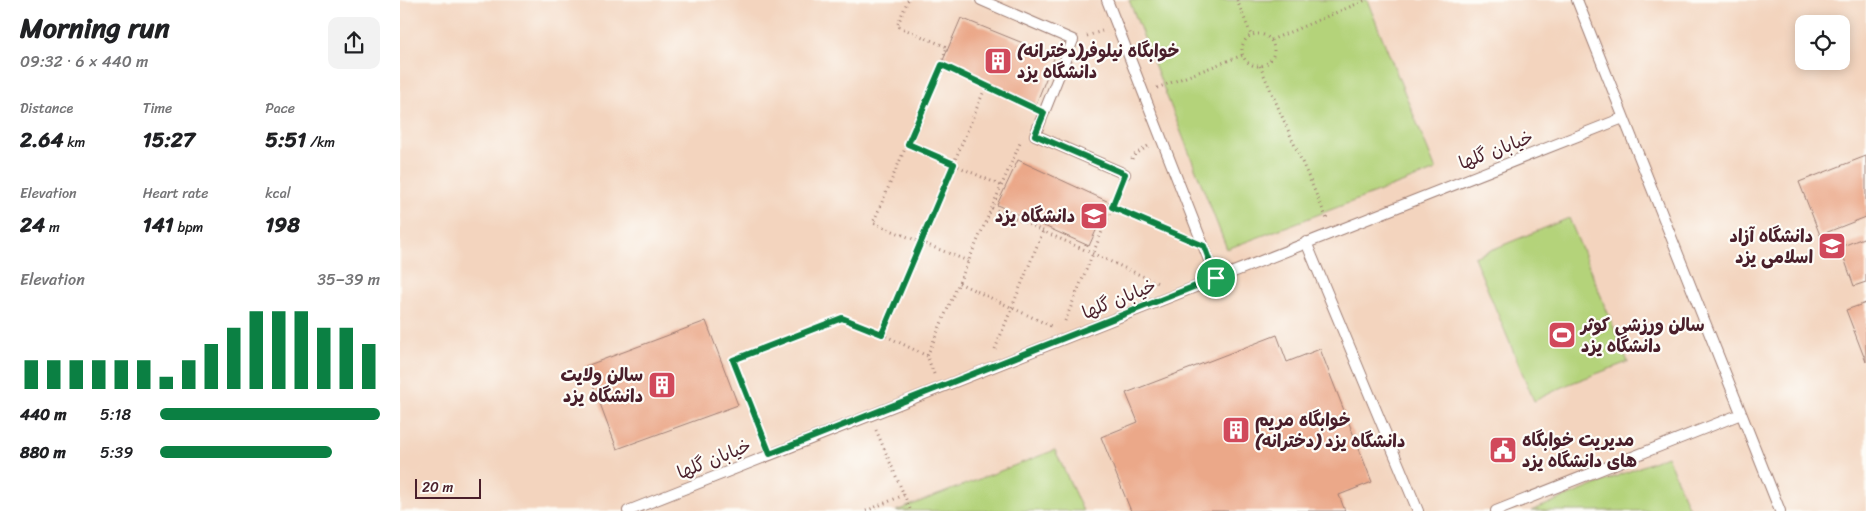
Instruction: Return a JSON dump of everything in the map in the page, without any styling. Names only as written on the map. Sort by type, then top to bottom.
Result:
[{"type":"lane","points":[[981,0],[1073,40],[1035,135],[1125,174]]},
{"type":"lane","points":[[1107,0],[1216,278]]},
{"type":"lane","points":[[1577,0],[1622,118],[1780,511]]},
{"type":"lane","name":"خیابان گلها","points":[[628,511],[1622,118]]},
{"type":"lane","points":[[1306,242],[1418,511]]},
{"type":"lane","points":[[1496,511],[1741,414]]},
{"type":"path","points":[[908,0],[897,26],[946,47],[942,65],[874,223],[968,262]]},
{"type":"path","points":[[1237,0],[1251,35]]},
{"type":"path","points":[[1271,40],[1366,0]]},
{"type":"path","points":[[1073,40],[1117,26]]},
{"type":"path","points":[[1262,34],[1271,40],[1275,51],[1270,61],[1260,66],[1249,64],[1243,55],[1243,44],[1251,35],[1262,34]]},
{"type":"path","points":[[1144,93],[1243,55]]},
{"type":"path","points":[[942,65],[1044,113]]},
{"type":"path","points":[[1260,66],[1333,232]]},
{"type":"path","points":[[882,334],[986,86]]},
{"type":"path","points":[[927,356],[1024,134]]},
{"type":"path","points":[[1061,330],[1133,156],[1161,138]]},
{"type":"path","points":[[908,144],[1002,186]]},
{"type":"path","points":[[1112,207],[1204,246]]},
{"type":"path","points":[[992,208],[1159,283],[1171,296]]},
{"type":"path","points":[[987,369],[1043,231]]},
{"type":"path","points":[[959,283],[1072,335]]},
{"type":"path","points":[[770,454],[733,360],[842,318],[882,334],[927,356],[939,388]]},
{"type":"path","points":[[870,415],[910,511]]},
{"type":"path","points":[[866,511],[904,495]]},
{"type":"shaded area","name":"دانشگاه یزد","points":[[400,0],[1866,0],[1866,430],[1823,315],[1866,432],[1866,511],[400,511]]},
{"type":"green space","points":[[1129,0],[1367,0],[1436,170],[1227,249]]},
{"type":"green space","name":"سالن ورزشی کوثر دانشگاه یزد","points":[[1569,218],[1628,362],[1569,384],[1534,401],[1474,257]]},
{"type":"green space","points":[[1055,450],[1083,511],[896,511]]},
{"type":"green space","points":[[1667,456],[1690,511],[1531,511]]},
{"type":"building","name":"خوابگاه نیلوفر(دخترانه) دانشگاه یزد","points":[[961,18],[1055,56],[1036,104],[941,65]]},
{"type":"building","points":[[1866,156],[1866,217],[1820,235],[1799,182]]},
{"type":"building","points":[[1018,160],[1109,202],[1089,246],[997,205]]},
{"type":"building","points":[[1866,237],[1866,282],[1854,286],[1840,247]]},
{"type":"building","points":[[1866,303],[1866,362],[1846,310]]},
{"type":"building","name":"سالن ولایت دانشگاه یزد","points":[[706,321],[738,405],[617,449],[586,366]]},
{"type":"building","name":"خوابگاه مریم (دخترانه) دانشگاه یزد","points":[[1277,335],[1287,362],[1320,349],[1372,482],[1339,495],[1345,511],[1131,511],[1101,437],[1138,422],[1126,393]]},
{"type":"place","name":"خوابگاه نیلوفر(دخترانه) دانشگاه یزد","points":[[998,61]]},
{"type":"place","name":"دانشگاه یزد","points":[[1094,216]]},
{"type":"place","name":"دانشگاه آزاد اسلامی یزد","points":[[1832,246]]},
{"type":"place","name":"سالن ورزشی کوثر دانشگاه یزد","points":[[1562,335]]},
{"type":"place","name":"سالن ولایت دانشگاه یزد","points":[[662,385]]},
{"type":"place","name":"خوابگاه مریم (دخترانه) دانشگاه یزد","points":[[1236,430]]},
{"type":"place","name":"مدیریت خوابگاه های دانشگاه یزد","points":[[1503,450]]},
{"type":"route","points":[[942,65],[1044,113],[1035,135],[1125,174],[1112,207],[1204,246],[1216,278],[770,454],[733,360],[842,318],[882,334],[954,164],[908,144],[942,65]]}]
